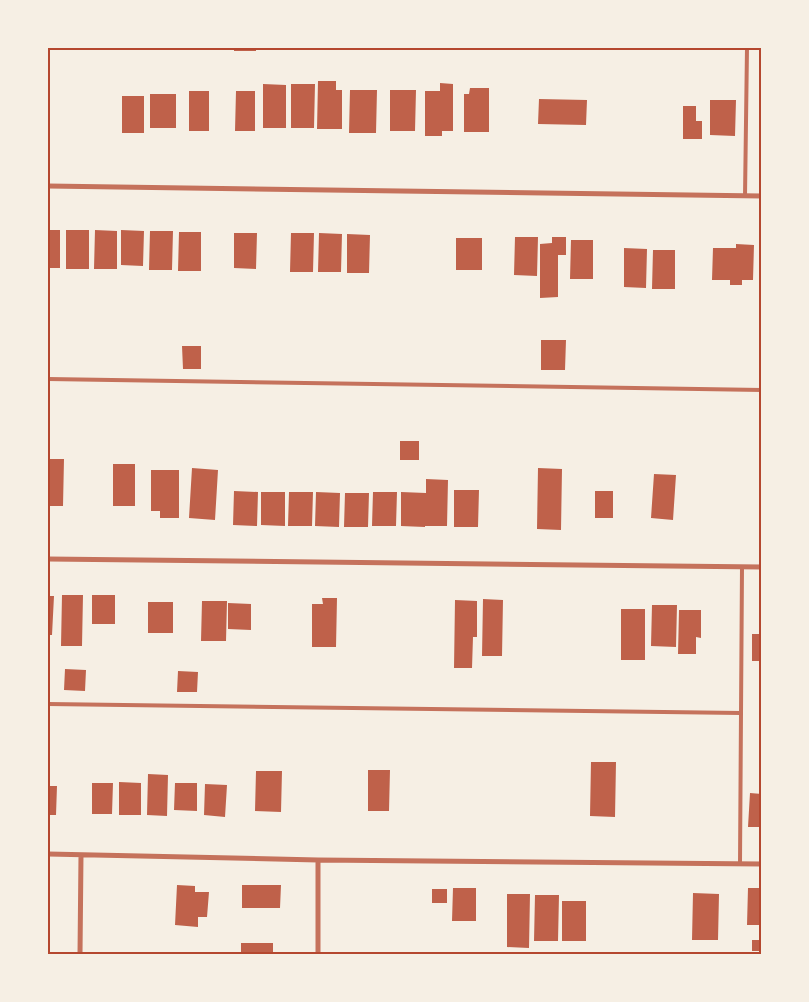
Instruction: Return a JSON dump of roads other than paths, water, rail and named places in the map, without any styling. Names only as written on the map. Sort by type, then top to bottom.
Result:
[{"type":"street","points":[[48,186],[762,196]]},
{"type":"street","points":[[48,559],[762,567]]},
{"type":"street","points":[[48,854],[318,860],[762,864]]},
{"type":"street","points":[[80,954],[81,855]]},
{"type":"street","points":[[318,860],[318,954]]},
{"type":"lane","points":[[745,196],[747,48]]},
{"type":"lane","points":[[48,380],[762,390]]},
{"type":"lane","points":[[740,864],[742,567]]},
{"type":"lane","points":[[48,704],[741,713]]}]
